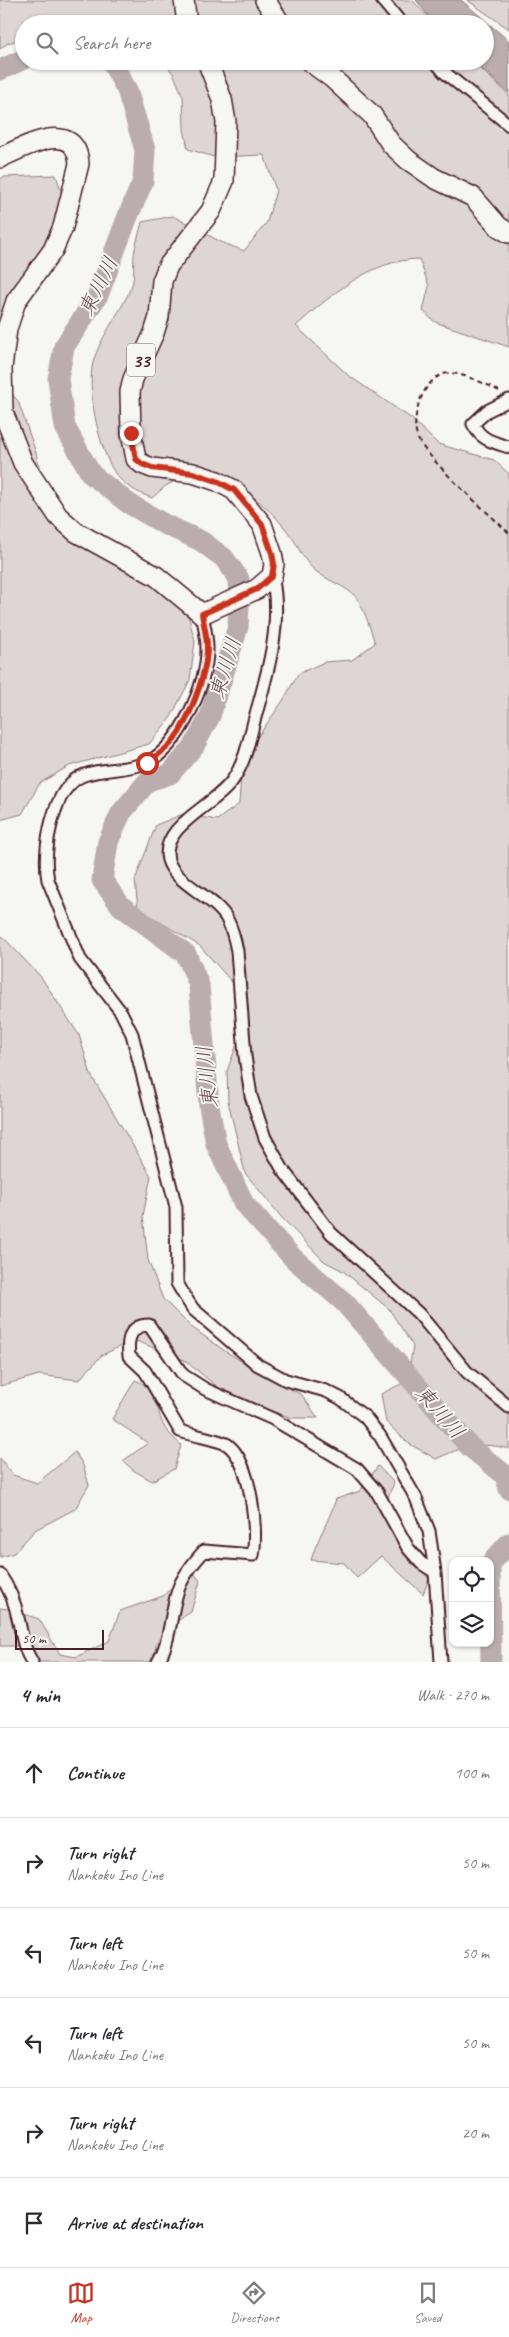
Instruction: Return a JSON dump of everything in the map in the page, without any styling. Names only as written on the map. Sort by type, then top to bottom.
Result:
[{"type":"main road","points":[[184,0],[184,15]]},
{"type":"main road","points":[[265,0],[275,15]]},
{"type":"main road","name":"33","points":[[211,70],[222,99],[226,122],[224,181],[211,211],[168,266],[162,281],[159,317],[154,333],[133,379],[130,392],[133,448],[136,459],[142,464],[152,468],[193,473],[217,481],[234,490],[262,524],[272,553],[274,564],[272,576]]},
{"type":"main road","points":[[321,70],[372,115],[391,144],[408,160],[434,178],[473,197],[499,227],[509,233]]},
{"type":"main road","points":[[0,158],[26,145],[56,138],[65,139],[79,155],[79,164],[62,227],[53,250],[16,301],[7,329],[2,368],[3,412],[23,463],[58,516],[76,532],[156,576],[206,612],[257,589],[272,576]]},
{"type":"street","points":[[382,0],[394,15]]},
{"type":"street","points":[[442,70],[509,126]]},
{"type":"street","points":[[505,396],[473,424],[479,435],[493,442],[509,446]]},
{"type":"street","points":[[272,576],[275,587],[275,636],[264,687],[243,762],[233,781],[180,827],[169,842],[168,860],[175,872],[217,906],[227,918],[234,936],[237,951],[245,1056],[251,1096],[265,1138],[283,1170],[331,1233],[419,1314],[467,1372],[509,1407]]},
{"type":"street","points":[[206,612],[206,662],[192,707],[174,740],[160,754],[147,763],[95,772],[82,776],[71,783],[57,808],[48,835],[45,869],[80,959],[121,1012],[132,1034],[176,1207],[177,1283],[193,1309],[258,1365],[286,1380],[333,1394],[353,1406],[365,1417],[380,1436],[416,1498],[429,1531],[435,1572],[441,1662]]},
{"type":"street","points":[[158,1662],[164,1651],[178,1589],[191,1565],[204,1551],[239,1556],[254,1555],[256,1539],[255,1512],[240,1460],[228,1445],[180,1431],[145,1371],[129,1356],[127,1342],[134,1329],[142,1325],[149,1325],[183,1374],[205,1389],[273,1419],[357,1470],[377,1492],[408,1548],[421,1563],[435,1572]]},
{"type":"street","points":[[0,1575],[8,1586],[18,1617],[24,1650],[32,1662]]},
{"type":"path","points":[[505,396],[492,387],[449,373],[436,378],[426,390],[420,400],[416,418],[418,438],[425,449],[456,485],[509,533]]},
{"type":"shaded area","points":[[0,0],[412,0],[426,15],[15,15],[15,41],[0,49]]},
{"type":"shaded area","points":[[416,0],[461,0],[479,15],[428,15]]},
{"type":"shaded area","points":[[467,0],[509,0],[509,29],[494,19],[494,15],[489,15]]},
{"type":"shaded area","points":[[494,28],[509,41],[509,93],[483,70],[494,70]]},
{"type":"shaded area","points":[[170,70],[482,70],[509,95],[509,347],[435,322],[423,311],[429,286],[419,259],[401,261],[368,272],[337,291],[296,326],[349,376],[412,419],[438,444],[494,460],[509,474],[509,1449],[489,1445],[471,1446],[436,1459],[408,1443],[386,1422],[381,1394],[407,1381],[413,1346],[389,1309],[343,1271],[324,1261],[283,1219],[245,1173],[228,1101],[227,1071],[247,1017],[239,990],[200,946],[138,909],[135,880],[156,825],[183,814],[217,820],[239,804],[241,775],[250,748],[284,699],[298,674],[324,662],[352,660],[375,643],[360,603],[353,594],[317,572],[303,556],[282,524],[255,498],[223,481],[205,477],[187,478],[169,484],[152,498],[136,491],[122,481],[109,463],[104,449],[92,400],[92,370],[98,349],[132,285],[135,251],[142,222],[173,216],[221,242],[244,251],[267,222],[276,190],[264,155],[214,157],[188,149],[184,129],[183,97]]},
{"type":"shaded area","points":[[56,175],[69,216],[0,346],[0,180],[3,177]]},
{"type":"shaded area","points":[[0,352],[4,385],[18,401],[36,453],[41,476],[63,514],[185,604],[195,641],[190,680],[171,717],[149,744],[69,766],[40,783],[22,814],[0,820]]},
{"type":"shaded area","points":[[0,934],[41,977],[79,1035],[91,1075],[151,1176],[143,1216],[148,1260],[163,1299],[190,1326],[225,1351],[262,1374],[302,1395],[318,1418],[292,1418],[256,1406],[224,1392],[184,1360],[134,1340],[102,1355],[79,1380],[39,1375],[0,1386]]},
{"type":"shaded area","points":[[135,1380],[143,1384],[152,1394],[165,1428],[181,1445],[174,1469],[152,1481],[133,1470],[123,1461],[148,1443],[112,1419]]},
{"type":"shaded area","points":[[75,1452],[83,1465],[89,1485],[75,1509],[35,1530],[14,1553],[0,1557],[0,1458],[13,1475],[37,1483]]},
{"type":"shaded area","points":[[378,1466],[394,1483],[381,1513],[406,1553],[429,1579],[423,1594],[381,1556],[357,1578],[344,1563],[311,1560],[336,1499],[360,1491]]},
{"type":"shaded area","points":[[191,1569],[200,1581],[191,1612],[174,1623],[157,1642],[152,1662],[30,1662],[19,1646],[0,1646],[0,1608],[39,1619],[60,1654],[76,1657],[109,1641],[120,1611],[163,1596]]},
{"type":"waterway","name":"東川川","points":[[0,70],[15,63]]},
{"type":"waterway","name":"東川川","points":[[116,70],[127,90],[145,150],[143,181],[98,295],[64,347],[58,379],[65,427],[91,474],[128,503],[164,524],[201,541],[224,558],[239,579],[239,606],[238,627],[210,716],[194,746],[170,774],[148,781],[121,813],[108,842],[102,880],[121,906],[186,954],[199,985],[209,1106],[216,1144],[244,1204],[294,1259],[344,1302],[470,1447],[505,1475],[509,1489]]},
{"type":"waterway","name":"東川川","points":[[491,1662],[490,1564],[509,1543]]},
{"type":"route","points":[[131,433],[136,459],[142,464],[152,468],[193,473],[217,481],[234,490],[262,524],[274,564],[272,576],[257,589],[202,614],[206,634],[206,662],[192,707],[174,740],[160,754],[147,763]]}]
